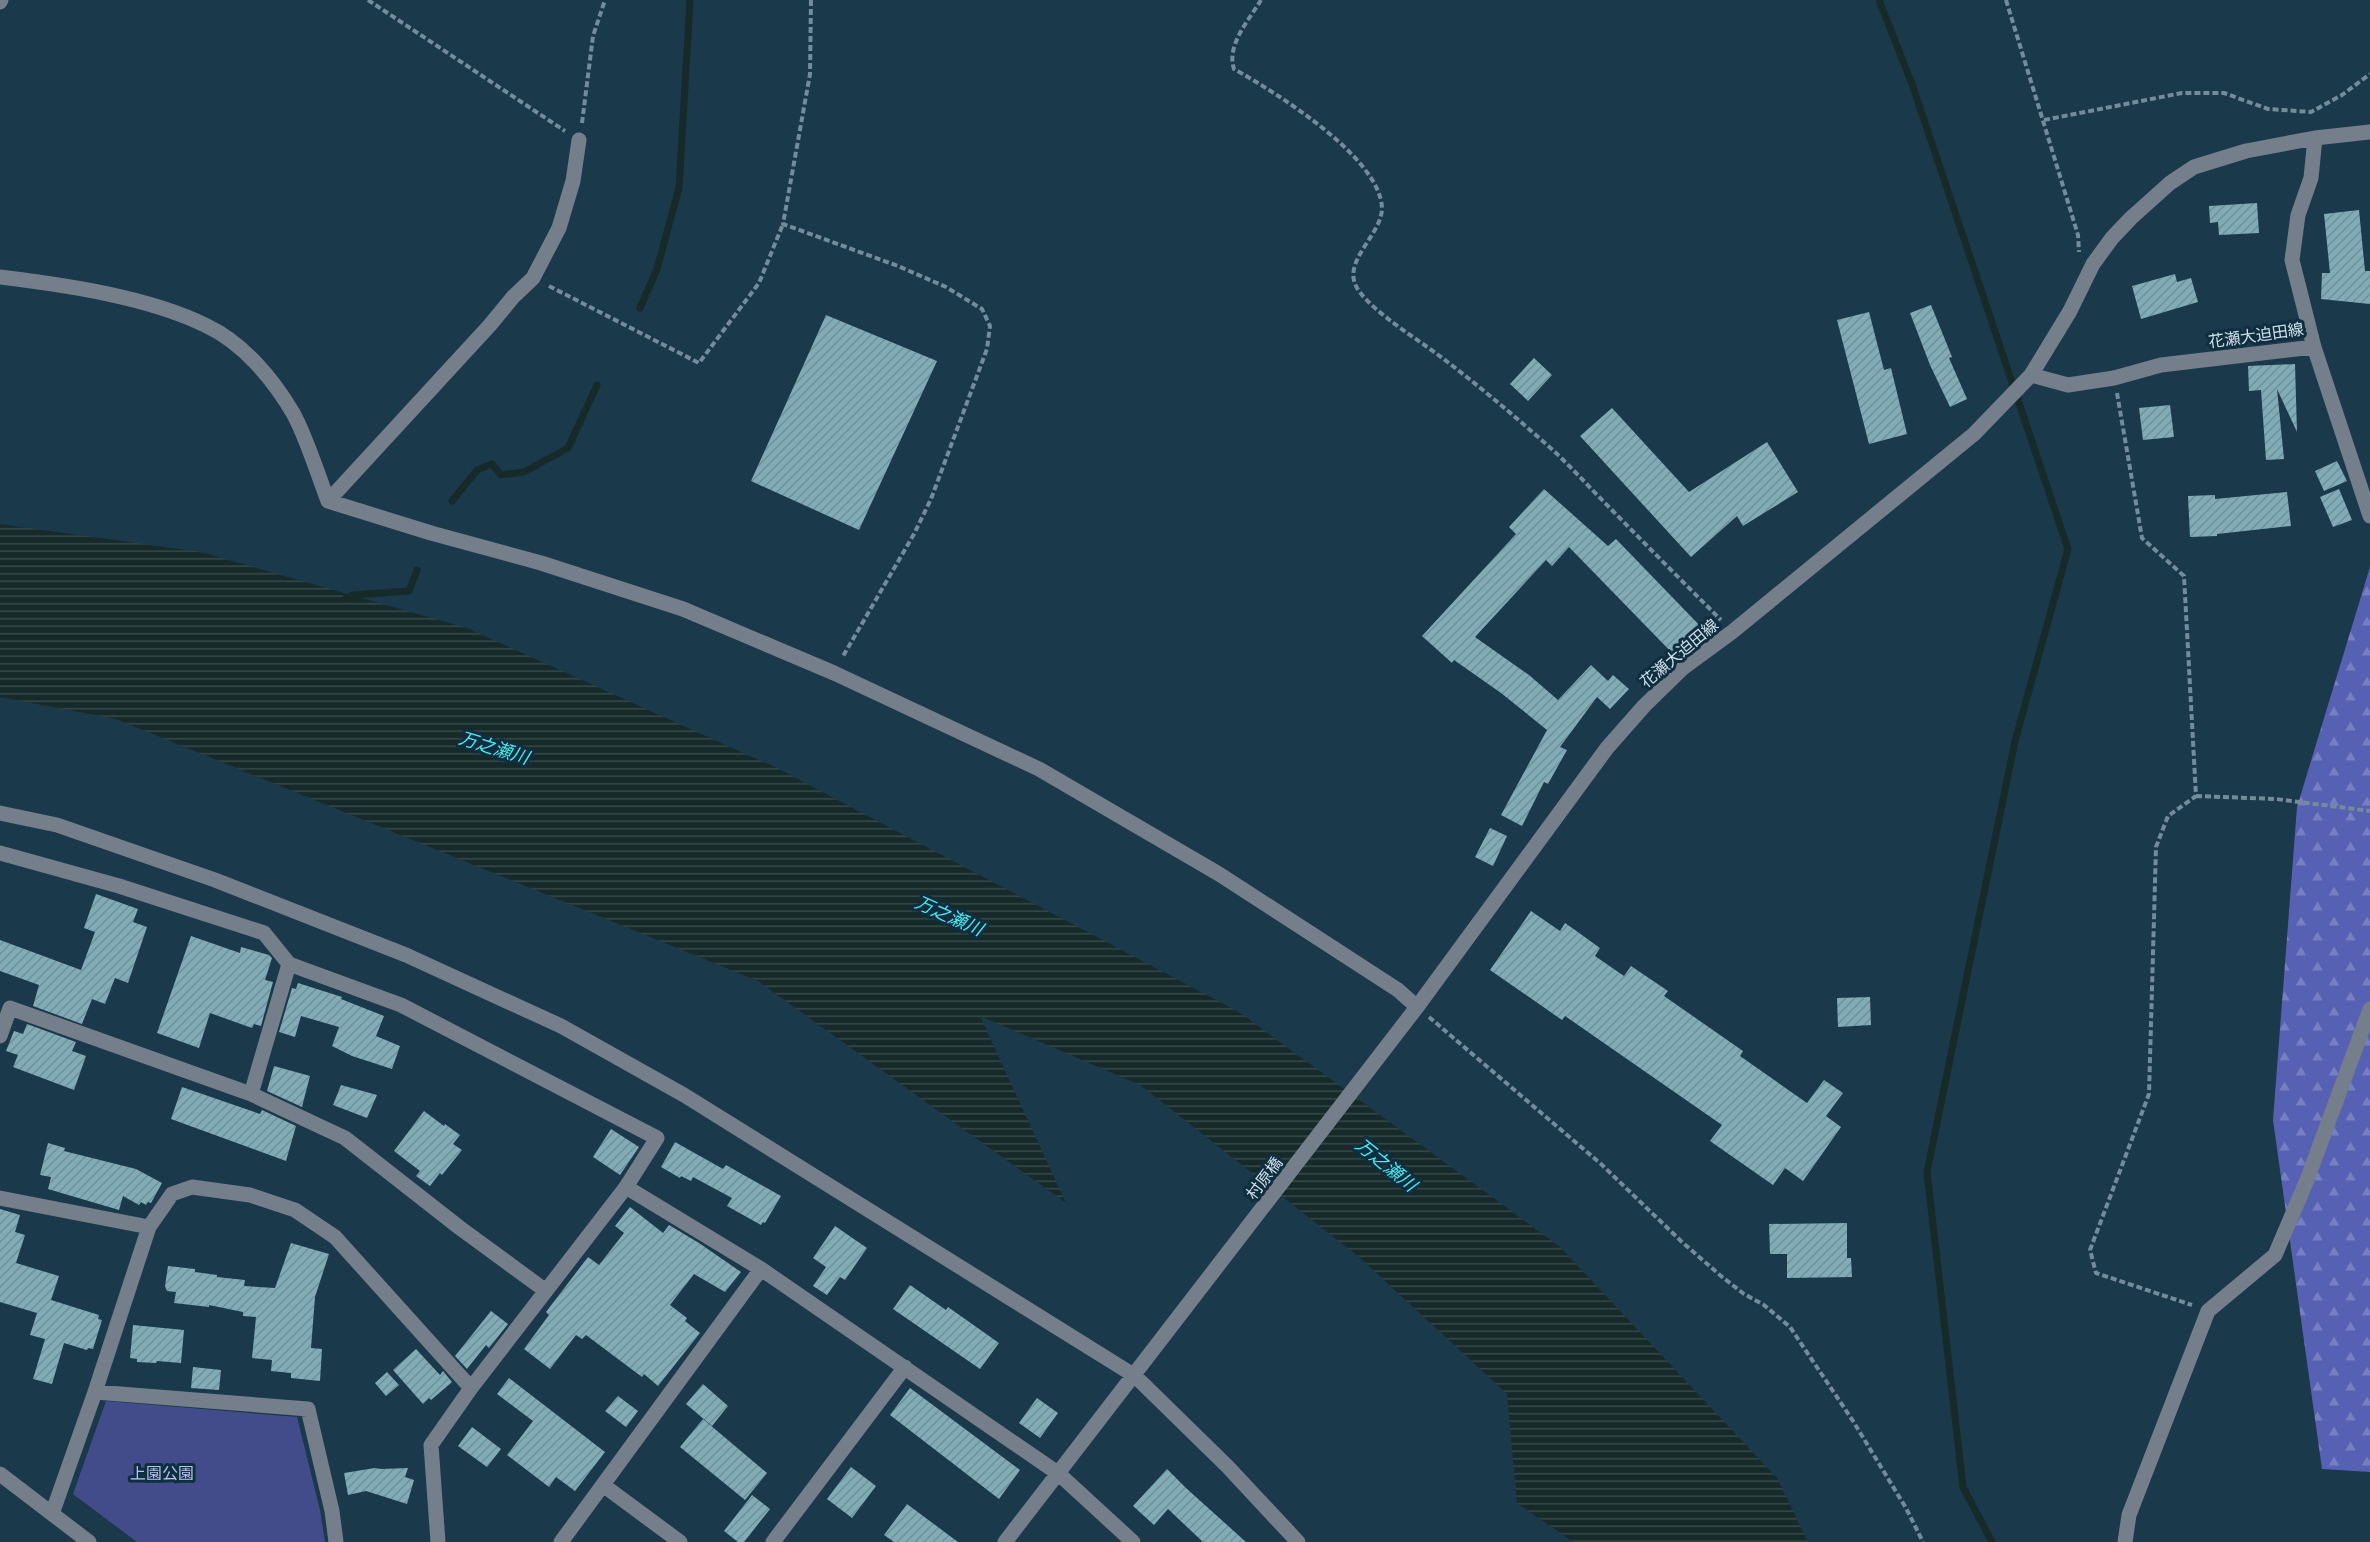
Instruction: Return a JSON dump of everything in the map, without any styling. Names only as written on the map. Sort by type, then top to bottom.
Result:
[{"type":"street","name":"花瀬大迫田線","points":[[1414,1011],[1607,748],[1644,706],[1683,668],[1732,632],[1974,434],[2031,375],[2070,311],[2093,264],[2112,238],[2131,218],[2170,183],[2194,167],[2246,151],[2315,138],[2370,132]]},
{"type":"street","name":"花瀬大迫田線","points":[[2031,375],[2068,385],[2114,378],[2161,365],[2314,347],[2292,260],[2298,215],[2311,178],[2315,138]]},
{"type":"street","points":[[328,501],[513,297],[533,278],[559,228],[573,181],[579,140]]},
{"type":"street","points":[[0,277],[54,284],[162,307],[209,326],[254,361],[294,414],[328,501]]},
{"type":"street","points":[[2314,347],[2370,516]]},
{"type":"street","points":[[328,501],[431,533],[541,563],[683,609],[834,673],[1049,774],[1219,874],[1398,990],[1414,1011]]},
{"type":"street","points":[[0,813],[57,825],[214,880],[406,955],[561,1026],[684,1095],[1135,1376],[1228,1467],[1298,1542]]},
{"type":"street","points":[[0,853],[119,886],[264,933],[290,964],[401,1005],[657,1138],[626,1187],[471,1388],[431,1445],[438,1542]]},
{"type":"street","points":[[251,1094],[290,964]]},
{"type":"street","points":[[0,1036],[5,1006],[251,1094],[345,1138],[460,1228],[546,1291]]},
{"type":"street","points":[[2125,1542],[2129,1515],[2208,1311],[2275,1255],[2307,1180],[2370,1010]]},
{"type":"street","name":"村原橋","points":[[1005,1542],[1414,1011]]},
{"type":"street","points":[[52,1514],[96,1392],[149,1227],[172,1194],[192,1187],[250,1195],[295,1210],[335,1237],[471,1388]]},
{"type":"street","points":[[626,1187],[761,1269],[905,1366],[1059,1474],[1133,1542]]},
{"type":"street","points":[[0,1198],[149,1227]]},
{"type":"street","points":[[561,1542],[761,1269]]},
{"type":"street","points":[[773,1542],[905,1366]]},
{"type":"street","points":[[96,1392],[308,1408],[332,1511],[336,1542]]},
{"type":"street","points":[[0,1474],[89,1542]]},
{"type":"street","points":[[603,1485],[680,1542]]},
{"type":"path","points":[[368,0],[579,140],[593,36],[606,0]]},
{"type":"path","points":[[533,278],[699,363],[759,283],[783,224],[810,74],[811,0]]},
{"type":"path","points":[[1261,0],[1234,46],[1231,60],[1234,69],[1311,117],[1353,156],[1378,192],[1382,207],[1381,215],[1377,227],[1358,258],[1353,274],[1357,290],[1371,304],[1456,368],[1556,453],[1732,632]]},
{"type":"path","points":[[2006,0],[2078,235],[2079,255]]},
{"type":"path","points":[[2044,120],[2182,93],[2224,93],[2268,110],[2311,112],[2342,95],[2370,74]]},
{"type":"path","points":[[783,224],[898,266],[946,287],[982,309],[990,326],[987,349],[931,499],[914,534],[834,673]]},
{"type":"path","points":[[2114,378],[2142,538],[2184,576],[2196,796]]},
{"type":"path","points":[[2208,1311],[2096,1273],[2090,1250],[2149,1094],[2156,847],[2168,816],[2196,796],[2276,799],[2370,811]]},
{"type":"path","points":[[1414,1011],[1601,1164],[1721,1276],[1744,1294],[1764,1305],[1790,1327],[1853,1421],[1906,1508],[1923,1542]]},
{"type":"green space","points":[[2370,567],[2370,1472],[2322,1469],[2273,1120],[2297,807]]},
{"type":"green space","name":"上園公園","points":[[106,1401],[297,1417],[320,1510],[325,1542],[137,1542],[73,1494]]},
{"type":"water","name":"万之瀬川","points":[[0,524],[201,552],[467,628],[777,768],[1239,1012],[1559,1246],[1777,1478],[1808,1542],[1573,1542],[1517,1503],[1507,1394],[1359,1257],[1140,1085],[980,1016],[1066,1203],[758,981],[116,719],[0,697]]},
{"type":"building","points":[[2257,203],[2259,233],[2219,235],[2218,222],[2210,223],[2209,206]]},
{"type":"building","points":[[2359,210],[2365,271],[2370,271],[2370,304],[2321,299],[2322,273],[2330,273],[2324,214]]},
{"type":"building","points":[[2175,274],[2177,282],[2191,278],[2198,302],[2141,319],[2132,286]]},
{"type":"building","points":[[1931,305],[1952,357],[1949,358],[1967,399],[1950,407],[1930,365],[1910,313]]},
{"type":"building","points":[[1869,312],[1884,370],[1891,368],[1907,434],[1869,444],[1837,320]]},
{"type":"building","points":[[826,315],[937,361],[859,530],[751,481]]},
{"type":"building","points":[[1534,358],[1552,375],[1528,401],[1510,384]]},
{"type":"building","points":[[2295,364],[2297,432],[2277,389],[2284,459],[2266,460],[2261,390],[2249,391],[2248,366]]},
{"type":"building","points":[[2170,405],[2174,437],[2143,440],[2139,408]]},
{"type":"building","points":[[1612,408],[1689,492],[1767,442],[1798,492],[1743,526],[1737,516],[1691,557],[1580,436]]},
{"type":"building","points":[[2337,461],[2347,481],[2324,491],[2315,471]]},
{"type":"building","points":[[1544,489],[1608,546],[1616,539],[1705,631],[1677,658],[1569,547],[1552,566],[1546,560],[1475,637],[1529,675],[1558,700],[1591,665],[1608,681],[1613,675],[1629,689],[1610,709],[1597,697],[1560,747],[1567,750],[1548,784],[1544,782],[1522,826],[1501,815],[1547,730],[1501,693],[1454,660],[1452,663],[1422,636],[1516,534],[1509,527]]},
{"type":"building","points":[[2339,489],[2352,520],[2333,527],[2320,497]]},
{"type":"building","points":[[2287,492],[2291,526],[2217,534],[2217,536],[2190,537],[2188,496],[2215,495],[2215,499]]},
{"type":"building","points":[[1490,828],[1507,836],[1493,866],[1475,857]]},
{"type":"building","points":[[96,894],[138,909],[133,922],[147,927],[128,983],[115,978],[105,1004],[92,999],[82,1024],[33,1006],[39,985],[0,971],[0,940],[81,970],[95,932],[84,928]]},
{"type":"building","points":[[1531,911],[1560,931],[1565,923],[1600,948],[1595,956],[1624,976],[1631,966],[1668,991],[1664,996],[1743,1051],[1740,1056],[1807,1103],[1824,1080],[1843,1093],[1826,1116],[1841,1127],[1803,1181],[1785,1168],[1773,1185],[1710,1141],[1722,1125],[1565,1016],[1562,1020],[1490,970]]},
{"type":"building","points":[[191,936],[240,953],[241,947],[269,955],[272,958],[265,980],[273,982],[261,1026],[254,1024],[252,1028],[210,1013],[199,1048],[157,1033]]},
{"type":"building","points":[[298,983],[342,997],[341,999],[384,1016],[376,1036],[400,1046],[392,1069],[352,1056],[332,1046],[339,1027],[301,1016],[295,1037],[279,1032],[292,988],[296,989]]},
{"type":"building","points":[[1870,997],[1871,1025],[1838,1027],[1837,998]]},
{"type":"building","points":[[27,1024],[76,1042],[72,1051],[86,1056],[74,1090],[13,1067],[18,1055],[6,1051],[14,1031],[23,1034]]},
{"type":"building","points":[[274,1066],[310,1076],[302,1107],[267,1091]]},
{"type":"building","points":[[341,1085],[377,1095],[367,1118],[333,1105]]},
{"type":"building","points":[[182,1087],[260,1114],[262,1110],[296,1126],[286,1161],[171,1119]]},
{"type":"building","points":[[424,1111],[460,1135],[453,1144],[462,1150],[430,1186],[416,1176],[420,1171],[394,1151]]},
{"type":"building","points":[[611,1129],[639,1147],[620,1175],[593,1157]]},
{"type":"building","points":[[675,1142],[723,1169],[726,1165],[781,1196],[765,1223],[761,1225],[727,1206],[732,1198],[693,1177],[691,1181],[681,1176],[680,1178],[661,1167]]},
{"type":"building","points":[[48,1143],[65,1148],[64,1151],[136,1169],[162,1183],[151,1203],[148,1202],[146,1205],[141,1202],[139,1205],[123,1196],[119,1210],[48,1189],[51,1177],[40,1175]]},
{"type":"building","points":[[630,1207],[663,1233],[669,1225],[741,1272],[725,1292],[694,1274],[670,1305],[687,1318],[685,1321],[700,1333],[658,1386],[644,1374],[642,1377],[586,1335],[582,1339],[576,1335],[550,1369],[524,1349],[549,1315],[546,1312],[588,1257],[599,1265],[624,1233],[615,1226]]},
{"type":"building","points":[[0,1209],[20,1215],[15,1232],[25,1235],[16,1263],[59,1276],[51,1300],[99,1315],[98,1319],[102,1320],[93,1349],[88,1348],[87,1350],[64,1343],[52,1384],[33,1379],[45,1339],[30,1335],[37,1313],[0,1302]]},
{"type":"building","points":[[1847,1223],[1847,1258],[1851,1258],[1852,1277],[1787,1278],[1787,1254],[1770,1254],[1769,1224]]},
{"type":"building","points":[[835,1226],[867,1248],[845,1280],[840,1277],[827,1295],[813,1286],[826,1267],[813,1258]]},
{"type":"building","points":[[291,1243],[329,1254],[315,1297],[311,1348],[322,1349],[320,1381],[291,1378],[291,1373],[271,1371],[272,1360],[252,1358],[256,1317],[243,1316],[243,1312],[209,1305],[209,1307],[174,1303],[176,1292],[167,1291],[165,1286],[168,1266],[195,1269],[195,1272],[217,1275],[217,1277],[245,1280],[244,1286],[275,1288]]},
{"type":"building","points":[[910,1285],[946,1310],[948,1307],[999,1343],[980,1369],[893,1309]]},
{"type":"building","points":[[491,1311],[508,1324],[489,1348],[486,1345],[467,1369],[455,1356]]},
{"type":"building","points":[[133,1325],[184,1330],[181,1363],[137,1362],[137,1359],[130,1358]]},
{"type":"building","points":[[416,1349],[440,1375],[443,1371],[452,1382],[423,1404],[393,1370]]},
{"type":"building","points":[[193,1367],[221,1370],[219,1390],[191,1388]]},
{"type":"building","points":[[387,1372],[399,1385],[386,1396],[375,1383]]},
{"type":"building","points":[[509,1378],[605,1452],[575,1491],[556,1477],[549,1487],[507,1455],[533,1421],[497,1394]]},
{"type":"building","points":[[703,1384],[728,1406],[712,1426],[686,1404]]},
{"type":"building","points":[[910,1388],[1020,1470],[999,1499],[890,1415]]},
{"type":"building","points":[[618,1396],[638,1411],[626,1427],[605,1411]]},
{"type":"building","points":[[1037,1398],[1058,1413],[1040,1438],[1019,1423]]},
{"type":"building","points":[[703,1419],[767,1473],[745,1500],[680,1447]]},
{"type":"building","points":[[472,1427],[501,1449],[487,1467],[458,1446]]},
{"type":"building","points":[[851,1467],[876,1486],[852,1518],[827,1499]]},
{"type":"building","points":[[375,1468],[408,1468],[405,1477],[414,1480],[407,1504],[366,1491],[348,1495],[344,1473]]},
{"type":"building","points":[[1167,1469],[1246,1542],[1203,1542],[1168,1509],[1154,1525],[1133,1506]]},
{"type":"building","points":[[752,1495],[770,1509],[744,1542],[738,1542],[724,1531]]},
{"type":"building","points":[[907,1504],[958,1542],[894,1542],[884,1535]]},
{"type":"waterway","points":[[640,308],[657,269],[679,188],[690,0]]},
{"type":"waterway","points":[[1879,0],[1912,84],[2068,549],[2015,741],[1927,1172],[1963,1487],[1992,1542]]},
{"type":"waterway","points":[[452,501],[477,470],[492,464],[501,475],[524,472],[568,448],[597,385]]},
{"type":"waterway","points":[[345,599],[353,595],[409,591],[417,570]]}]
